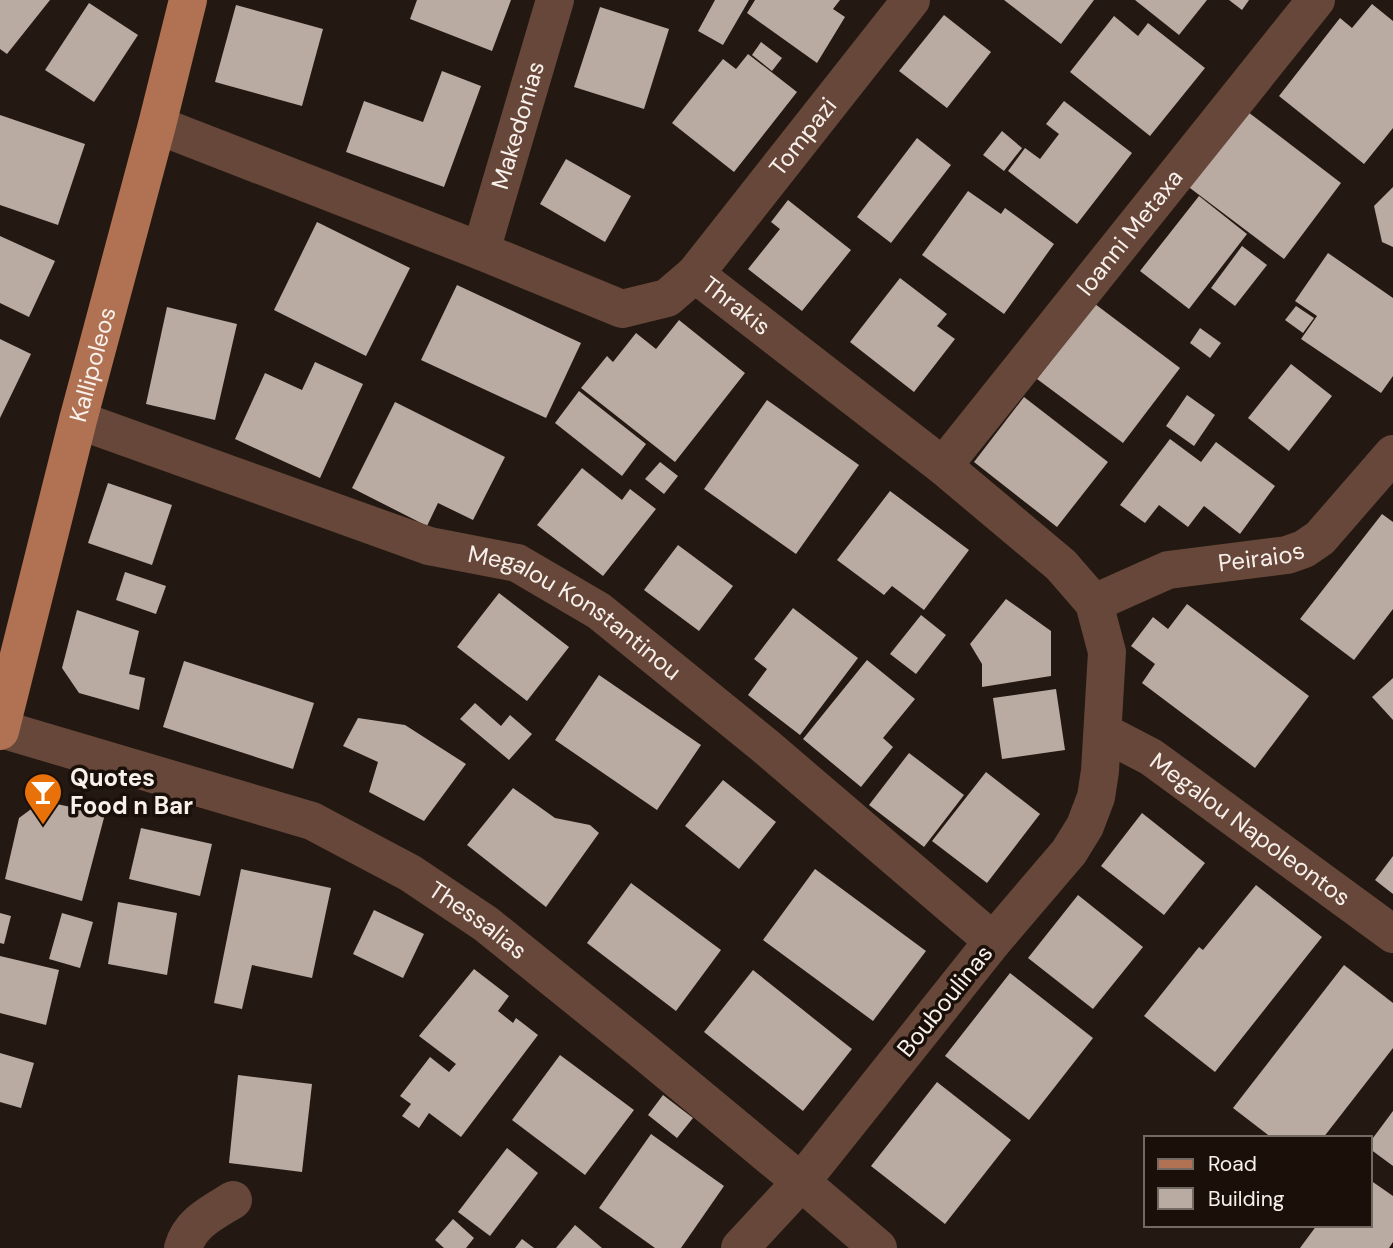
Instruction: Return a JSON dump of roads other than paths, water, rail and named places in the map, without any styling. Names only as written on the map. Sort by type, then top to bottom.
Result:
[{"type":"main road","name":"Kallipoleos","points":[[0,730],[188,0]]},
{"type":"street","name":"Makedonias","points":[[481,251],[555,0]]},
{"type":"street","name":"Tompazi","points":[[695,274],[911,0]]},
{"type":"street","name":"Ioanni Metaxa","points":[[943,466],[1316,0]]},
{"type":"street","name":"Thrakis","points":[[157,125],[622,309],[667,298],[695,274],[943,466],[1061,565],[1094,603],[1107,652],[1104,732]]},
{"type":"street","name":"Megalou Konstantinou","points":[[78,420],[429,546],[517,563],[599,611],[764,745],[993,942]]},
{"type":"street","name":"Peiraios","points":[[1094,603],[1168,570],[1287,555],[1304,549],[1320,538],[1392,458]]},
{"type":"street","name":"Thessalias","points":[[0,730],[312,821],[410,873],[486,923],[878,1248]]},
{"type":"street","name":"Bouboulinas","points":[[740,1248],[801,1182],[993,942],[1069,852],[1085,826],[1096,797],[1104,732]]},
{"type":"street","name":"Megalou Napoleontos","points":[[1104,732],[1151,757],[1393,934]]},
{"type":"street","points":[[183,1248],[186,1238],[200,1220],[233,1200]]},
{"type":"place","name":"Quotes Food n Bar","points":[[43,826]]}]
